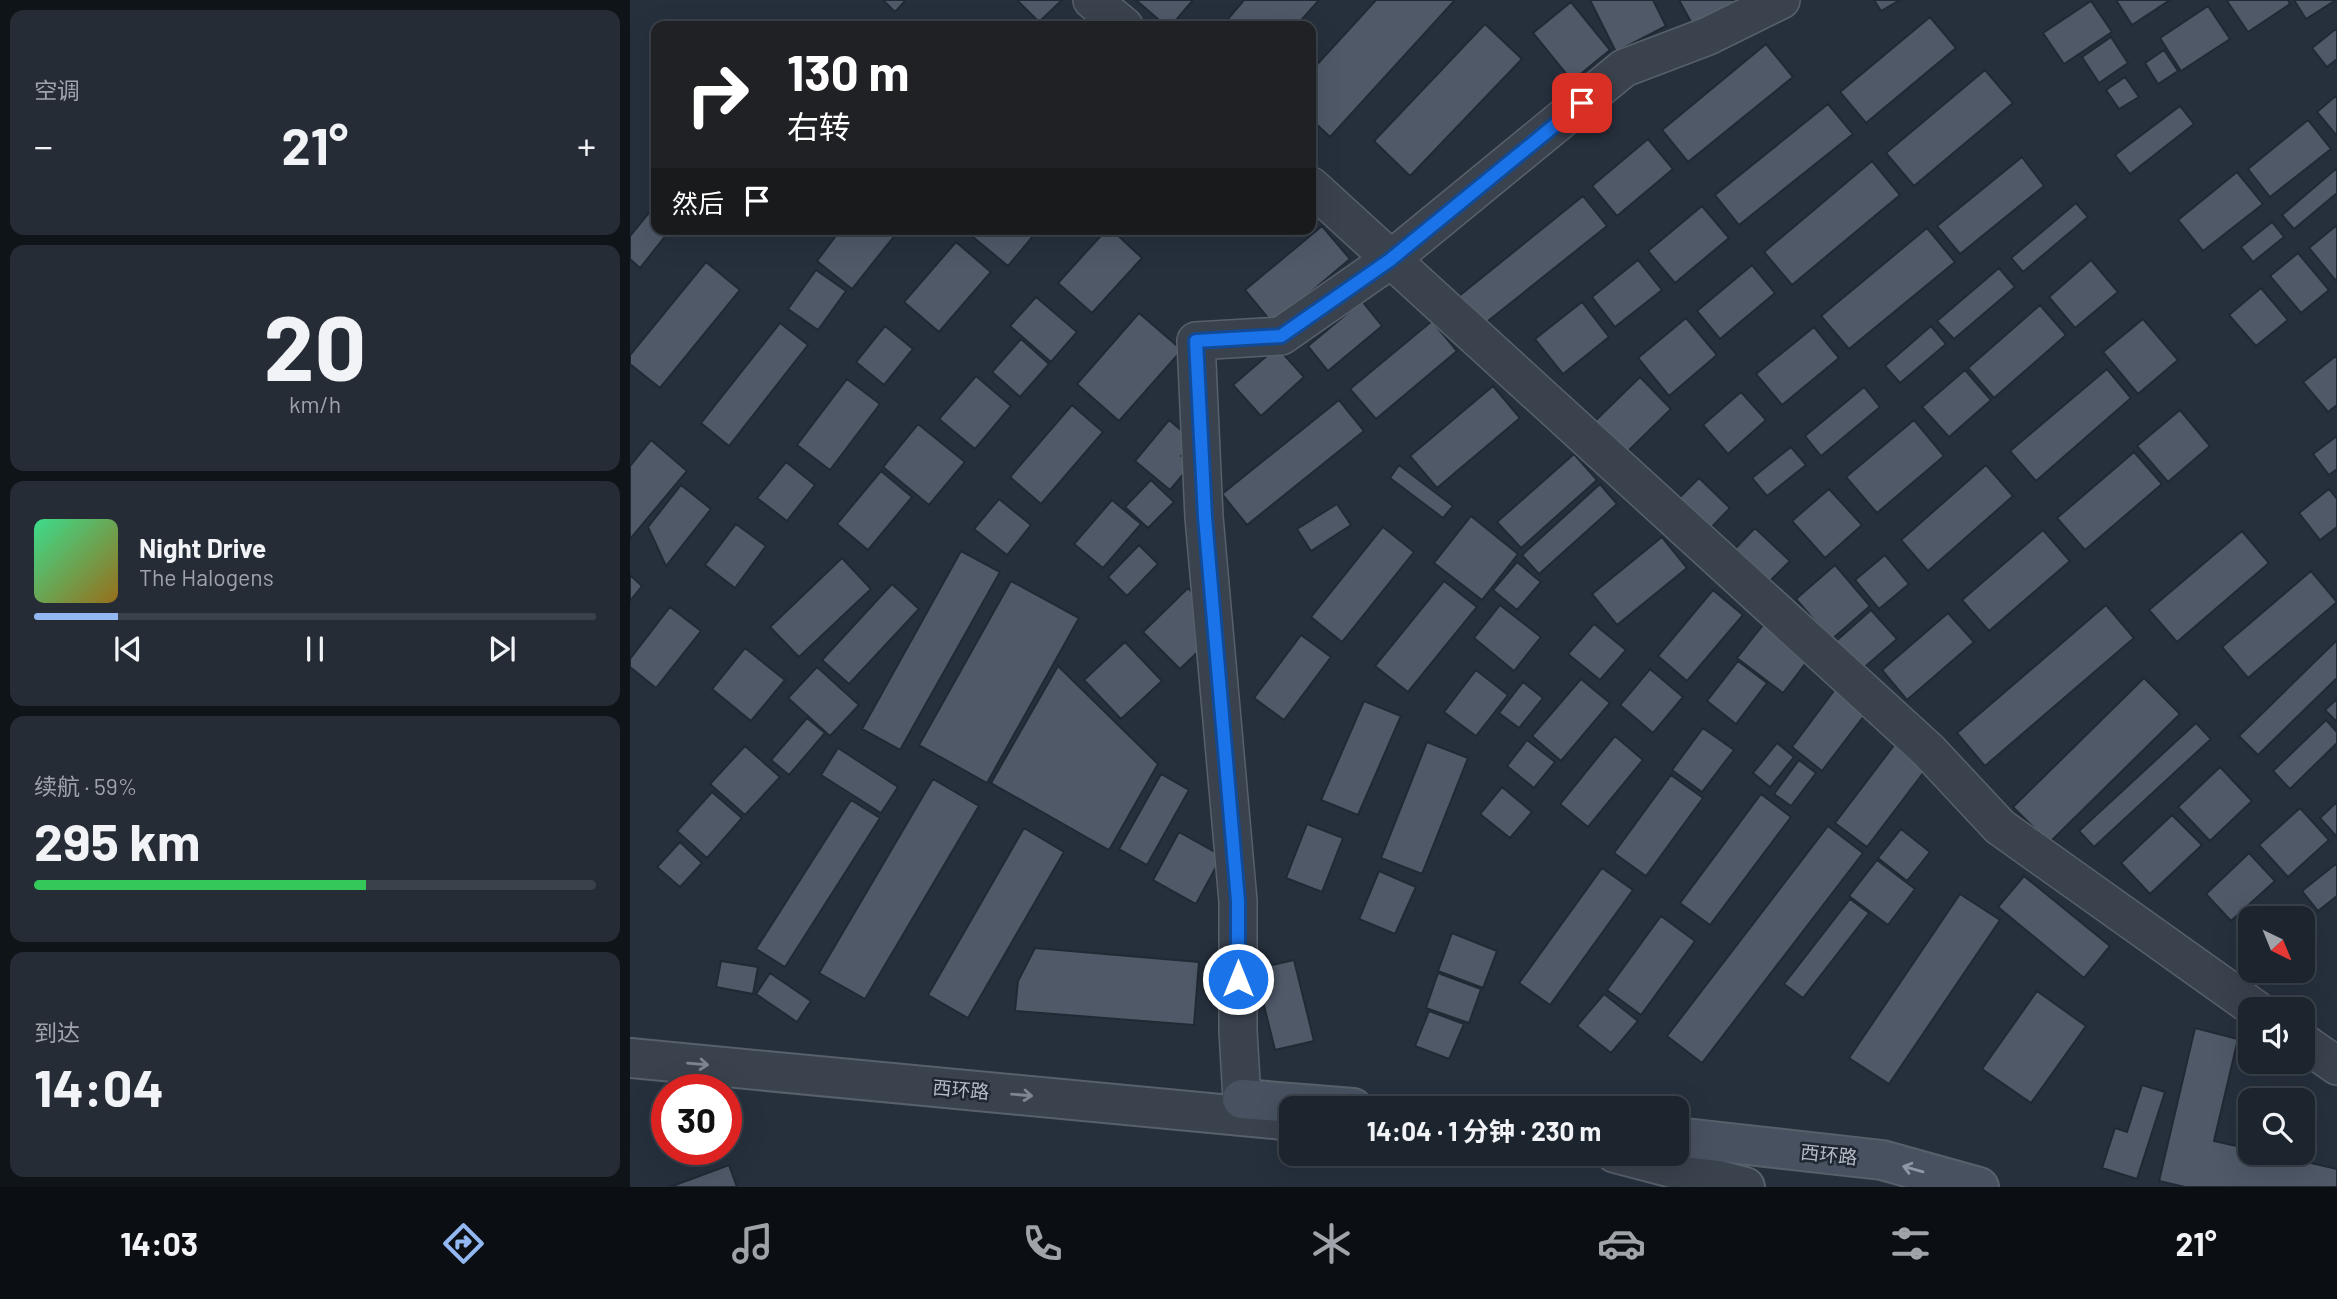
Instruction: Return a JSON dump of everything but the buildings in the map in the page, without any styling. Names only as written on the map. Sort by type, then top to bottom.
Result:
[{"type":"main road","name":"西环路","points":[[1242,1107],[1279,1107]]},
{"type":"main road","name":"西环路","points":[[1689,1138],[1882,1160],[1979,1187]]},
{"type":"street","points":[[1242,1107],[1238,1031],[1238,901],[1205,517],[1196,341],[1281,336],[1390,260],[1624,68],[1708,36],[1782,0]]},
{"type":"street","points":[[1095,1],[1118,21]]},
{"type":"street","points":[[1316,191],[1929,751],[2000,827],[2239,997]]},
{"type":"street","points":[[2315,1050],[2337,1066]]},
{"type":"street","name":"西环路","points":[[630,1058],[1242,1107],[1279,1117]]},
{"type":"street","points":[[1665,1166],[1745,1187]]},
{"type":"route","points":[[1238,979],[1238,901],[1205,517],[1196,341],[1281,336],[1390,260],[1582,103]]}]
